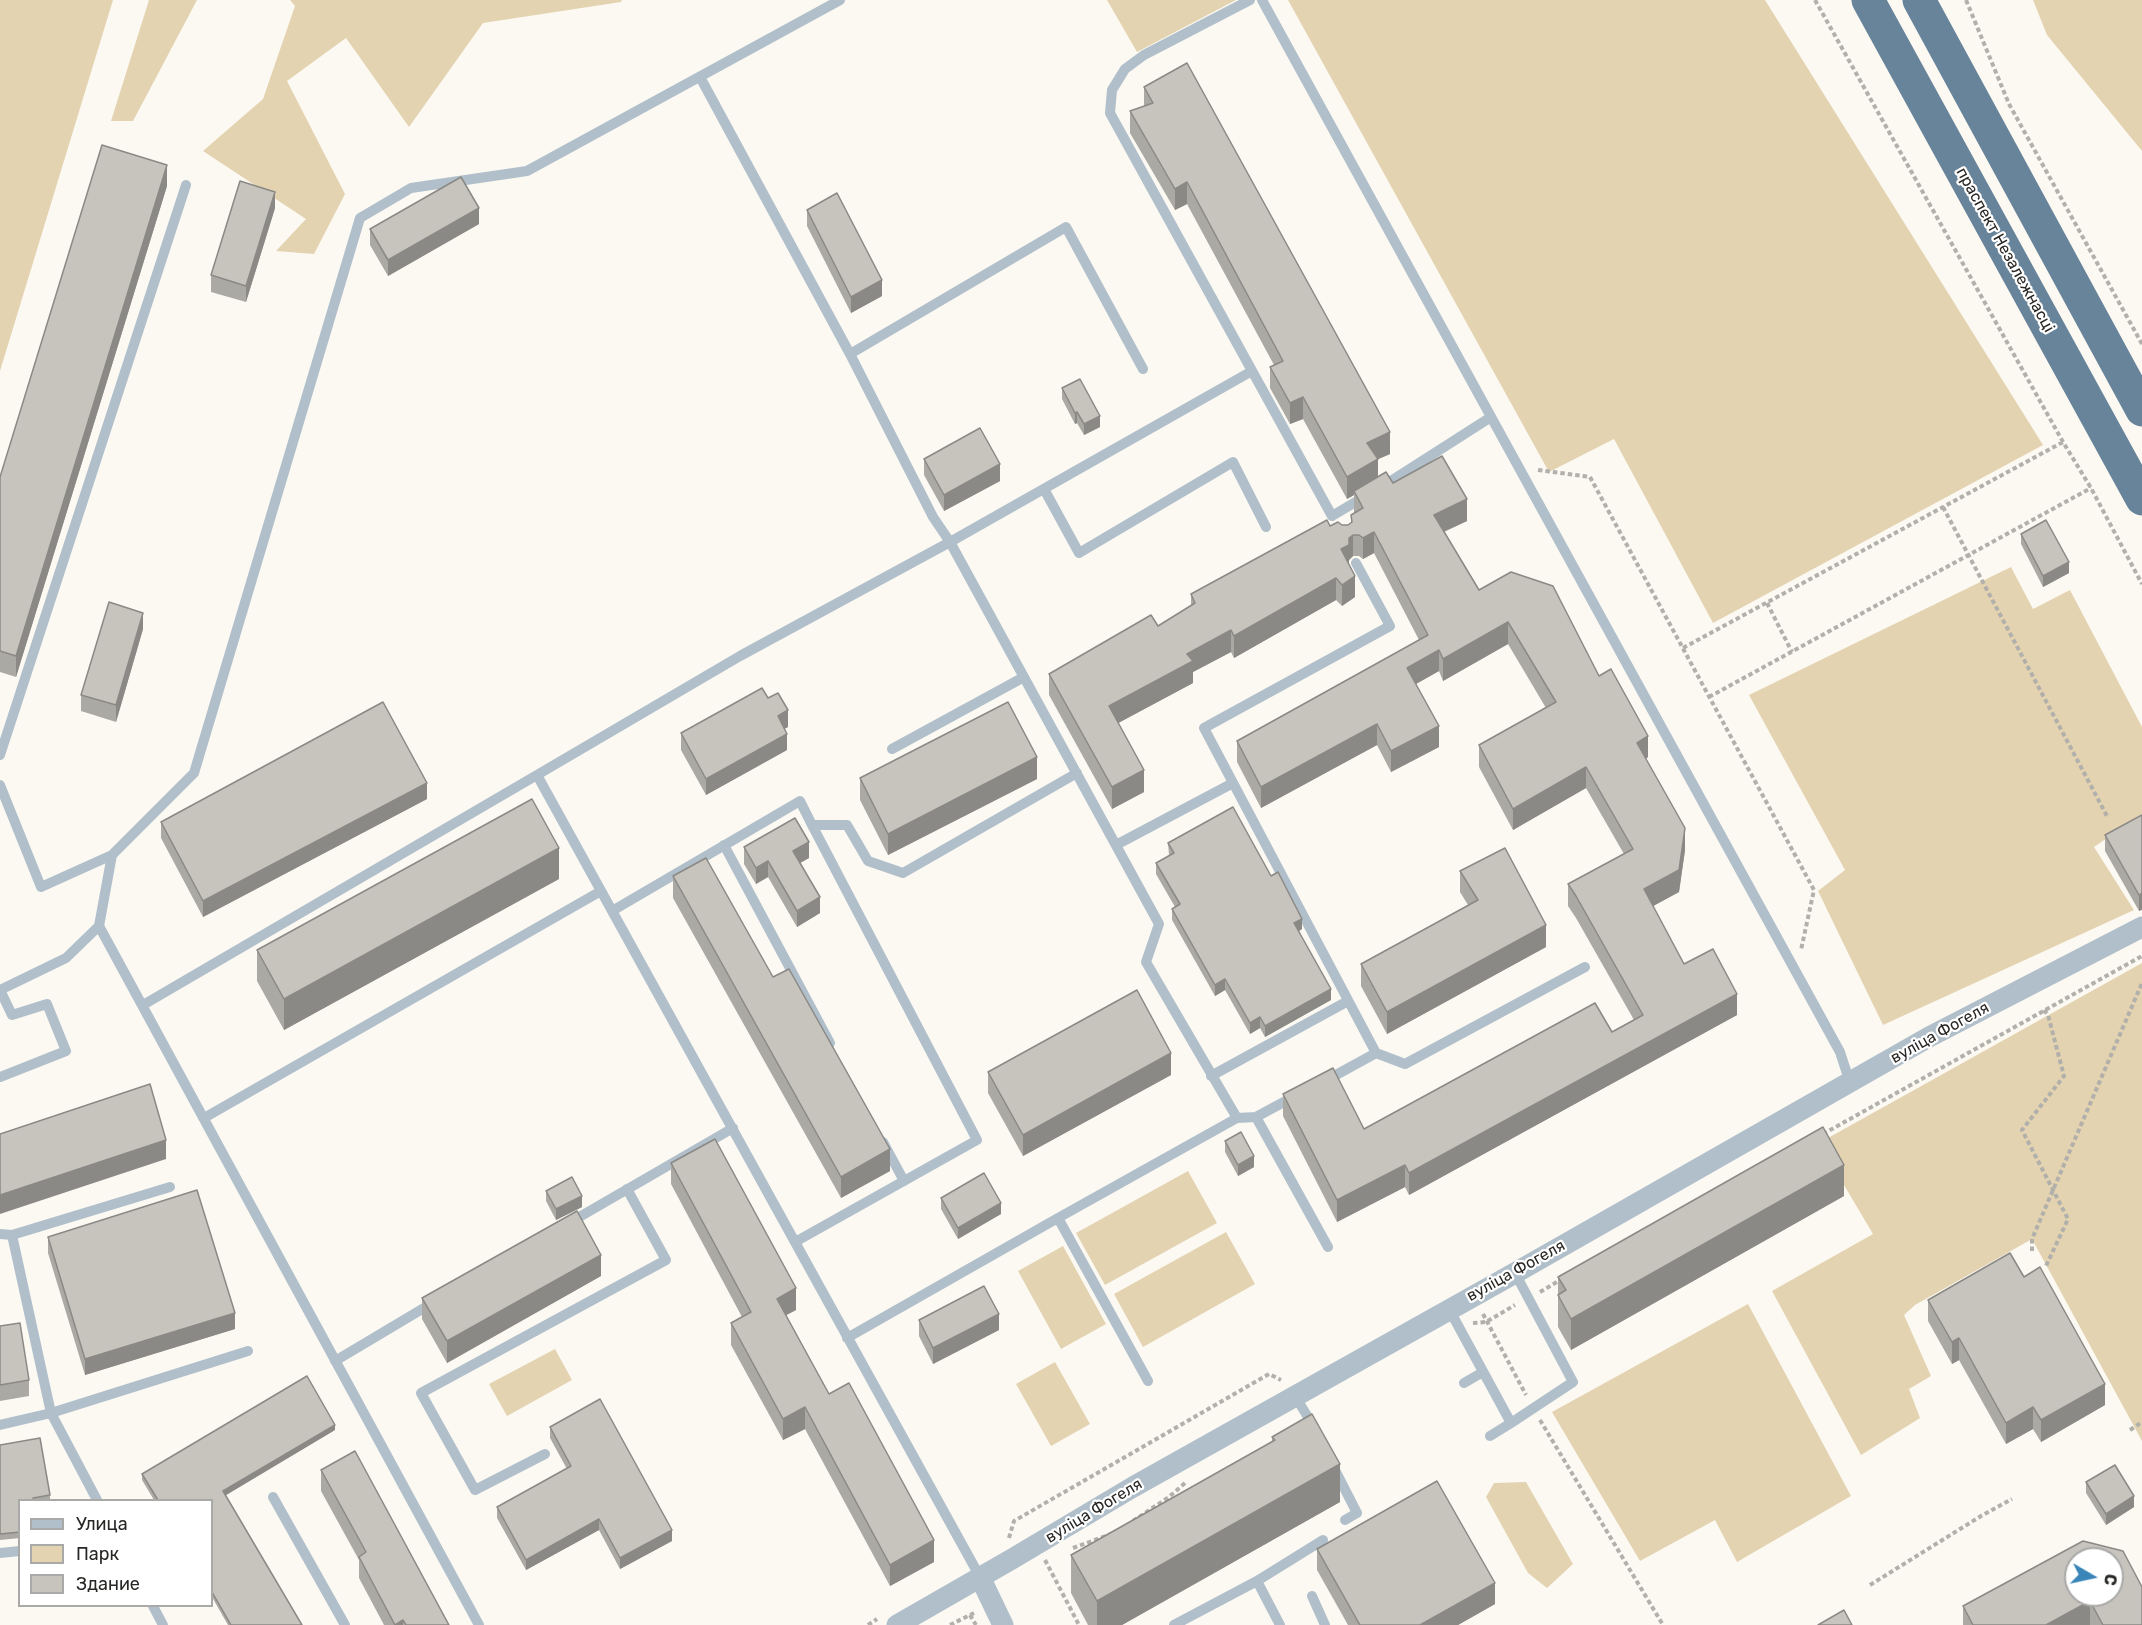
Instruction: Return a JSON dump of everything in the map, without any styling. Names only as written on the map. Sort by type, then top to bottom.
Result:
[{"type":"highway","name":"праспект Незалежнасці","points":[[1868,0],[2142,499]]},
{"type":"highway","points":[[1919,0],[2142,410]]},
{"type":"highway","points":[[1945,0],[2005,158]]},
{"type":"street","name":"вуліца Фогеля","points":[[897,1625],[1132,1487],[1295,1396],[1453,1317],[1515,1273],[1929,1037],[2142,927]]},
{"type":"street","points":[[980,1577],[1003,1625]]},
{"type":"lane","points":[[0,785],[41,887],[112,855],[194,773],[360,218],[411,188],[527,171],[840,0]]},
{"type":"lane","points":[[1250,0],[1144,55],[1125,69],[1112,90],[1110,113],[1334,520],[1491,417]]},
{"type":"lane","points":[[1262,0],[1840,1052],[1850,1083]]},
{"type":"lane","points":[[700,77],[850,354],[933,517],[950,542],[1159,924],[1146,962],[1237,1118]]},
{"type":"lane","points":[[0,755],[186,185]]},
{"type":"lane","points":[[850,354],[1066,227],[1143,369]]},
{"type":"lane","points":[[143,1005],[740,656],[950,542],[1252,372]]},
{"type":"lane","points":[[1044,489],[1079,553],[1233,462],[1266,527]]},
{"type":"lane","points":[[1356,563],[1390,626],[1204,728],[1376,1053],[1405,1064],[1585,967]]},
{"type":"lane","points":[[892,749],[1024,677]]},
{"type":"lane","points":[[812,825],[847,825],[868,861],[903,873],[1077,773]]},
{"type":"lane","points":[[537,775],[980,1577]]},
{"type":"lane","points":[[1116,845],[1233,783]]},
{"type":"lane","points":[[612,911],[800,801],[976,1140],[795,1242]]},
{"type":"lane","points":[[724,845],[836,1055]]},
{"type":"lane","points":[[0,1077],[66,1051],[46,1004],[12,1015],[0,990],[66,958],[99,926],[112,855]]},
{"type":"lane","points":[[204,1118],[601,891]]},
{"type":"lane","points":[[99,926],[479,1625]]},
{"type":"lane","points":[[1211,1076],[1348,1001]]},
{"type":"lane","points":[[847,1338],[1237,1118],[1256,1117],[1376,1053]]},
{"type":"lane","points":[[1256,1117],[1328,1247]]},
{"type":"lane","points":[[556,1231],[733,1128]]},
{"type":"lane","points":[[876,1128],[904,1181]]},
{"type":"lane","points":[[0,1234],[12,1235],[170,1187]]},
{"type":"lane","points":[[545,1454],[475,1490],[421,1393],[666,1260],[627,1189]]},
{"type":"lane","points":[[1058,1218],[1148,1381]]},
{"type":"lane","points":[[12,1235],[51,1413],[96,1499]]},
{"type":"lane","points":[[1490,1436],[1573,1382],[1515,1273]]},
{"type":"lane","points":[[335,1361],[446,1296]]},
{"type":"lane","points":[[1453,1317],[1511,1424]]},
{"type":"lane","points":[[0,1425],[51,1413],[248,1351]]},
{"type":"lane","points":[[1464,1383],[1483,1372]]},
{"type":"lane","points":[[1295,1396],[1316,1432]]},
{"type":"lane","points":[[1332,1463],[1357,1513],[1345,1520]]},
{"type":"lane","points":[[273,1497],[345,1625]]},
{"type":"lane","points":[[1174,1625],[1257,1581],[1323,1540]]},
{"type":"lane","points":[[0,1553],[18,1551]]},
{"type":"lane","points":[[1257,1581],[1280,1625]]},
{"type":"lane","points":[[1312,1596],[1325,1625]]},
{"type":"lane","points":[[154,1607],[163,1625]]},
{"type":"path","points":[[1815,0],[2091,488],[2142,584]]},
{"type":"path","points":[[1966,0],[2009,104],[2142,344]]},
{"type":"path","points":[[1683,648],[2063,442]]},
{"type":"path","points":[[1520,468],[1590,477],[1814,890],[1797,973]]},
{"type":"path","points":[[1709,697],[2091,488]]},
{"type":"path","points":[[1943,507],[2108,818]]},
{"type":"path","points":[[1767,603],[1792,652]]},
{"type":"path","points":[[1813,1139],[2142,956]]},
{"type":"path","points":[[2032,1251],[2032,1239],[2142,983]]},
{"type":"path","points":[[2044,1010],[2048,1015],[2064,1076],[2022,1130],[2068,1219],[2046,1266]]},
{"type":"path","points":[[1453,1317],[1486,1322],[1569,1276]]},
{"type":"path","points":[[1486,1322],[1532,1407],[1663,1625]]},
{"type":"path","points":[[1014,1521],[1269,1374],[1280,1380]]},
{"type":"path","points":[[2130,1430],[2142,1422]]},
{"type":"path","points":[[1129,1523],[1169,1497],[1186,1482]]},
{"type":"path","points":[[1870,1585],[2012,1499]]},
{"type":"path","points":[[1112,1533],[1120,1528]]},
{"type":"path","points":[[1045,1560],[1079,1625]]},
{"type":"path","points":[[951,1625],[970,1615],[976,1625]]},
{"type":"green space","points":[[0,0],[113,0],[0,371]]},
{"type":"green space","points":[[149,0],[197,0],[133,121],[111,121]]},
{"type":"green space","points":[[290,0],[622,0],[621,2],[483,23],[409,127],[346,38],[287,81],[345,194],[314,254],[276,251],[306,219],[203,151],[263,99],[295,6]]},
{"type":"green space","points":[[1107,0],[1236,0],[1137,52]]},
{"type":"green space","points":[[1288,0],[1765,0],[2043,445],[1713,623],[1614,439],[1549,472]]},
{"type":"green space","points":[[2033,0],[2142,0],[2142,151],[2047,35]]},
{"type":"green space","points":[[2011,567],[2033,609],[2070,590],[2142,727],[2142,814],[2094,847],[2134,910],[1883,1025],[1818,891],[1845,870],[1749,695]]},
{"type":"green space","points":[[2142,963],[2142,1441],[2032,1239],[1915,1305],[1904,1315],[1931,1376],[1909,1389],[1920,1418],[1861,1455],[1772,1291],[1873,1234],[1819,1143]]},
{"type":"green space","points":[[1188,1171],[1217,1223],[1105,1285],[1076,1233]]},
{"type":"green space","points":[[1226,1232],[1255,1284],[1143,1347],[1114,1294]]},
{"type":"green space","points":[[1063,1246],[1106,1324],[1061,1349],[1018,1271]]},
{"type":"green space","points":[[1748,1304],[1851,1496],[1737,1562],[1715,1520],[1640,1561],[1552,1412]]},
{"type":"green space","points":[[555,1349],[572,1380],[507,1416],[489,1384]]},
{"type":"green space","points":[[1055,1362],[1090,1424],[1051,1446],[1016,1384]]},
{"type":"green space","points":[[1526,1482],[1573,1564],[1547,1588],[1528,1573],[1486,1497],[1494,1483]]},
{"type":"building","points":[[1187,63],[1390,432],[1367,443],[1378,459],[1347,477],[1303,397],[1290,403],[1270,367],[1283,361],[1187,182],[1175,189],[1130,111],[1153,103],[1144,87]]},
{"type":"building","points":[[102,145],[167,165],[16,656],[0,651],[0,477]]},
{"type":"building","points":[[461,177],[479,208],[388,260],[370,229]]},
{"type":"building","points":[[240,181],[275,192],[246,286],[211,275]]},
{"type":"building","points":[[837,193],[882,280],[851,297],[807,210]]},
{"type":"building","points":[[1080,379],[1100,416],[1084,424],[1077,412],[1075,413],[1062,388]]},
{"type":"building","points":[[980,428],[1000,464],[944,495],[924,459]]},
{"type":"building","points":[[1442,456],[1467,499],[1434,515],[1479,590],[1511,572],[1553,586],[1599,676],[1611,669],[1648,736],[1637,743],[1685,828],[1679,870],[1644,889],[1684,964],[1713,949],[1737,994],[1409,1173],[1405,1165],[1337,1200],[1283,1094],[1333,1068],[1364,1129],[1595,1003],[1612,1032],[1643,1015],[1568,884],[1633,849],[1586,767],[1513,809],[1479,745],[1556,702],[1508,622],[1443,659],[1439,650],[1407,668],[1439,726],[1391,751],[1377,724],[1261,787],[1237,741],[1428,635],[1374,532],[1363,538],[1353,535],[1349,538],[1349,545],[1341,549],[1355,576],[1342,585],[1336,578],[1234,636],[1231,630],[1187,654],[1193,661],[1109,706],[1144,770],[1112,787],[1049,674],[1151,615],[1158,626],[1195,603],[1191,594],[1327,520],[1330,526],[1338,522],[1348,525],[1352,522],[1351,515],[1363,508],[1354,491],[1386,472],[1393,483]]},
{"type":"building","points":[[2046,520],[2069,562],[2043,576],[2021,534]]},
{"type":"building","points":[[109,602],[143,613],[116,705],[81,695]]},
{"type":"building","points":[[762,688],[768,698],[778,693],[788,710],[778,716],[787,734],[706,779],[681,733]]},
{"type":"building","points":[[383,702],[427,783],[203,901],[161,822]]},
{"type":"building","points":[[1008,702],[1037,757],[888,834],[860,778]]},
{"type":"building","points":[[532,799],[559,848],[284,999],[257,950]]},
{"type":"building","points":[[1233,807],[1271,876],[1278,872],[1302,919],[1294,923],[1331,989],[1265,1026],[1260,1017],[1250,1023],[1225,979],[1215,985],[1172,909],[1180,904],[1156,863],[1174,853],[1168,843]]},
{"type":"building","points":[[2142,815],[2142,893],[2139,895],[2105,835]]},
{"type":"building","points":[[795,818],[809,842],[793,851],[820,897],[797,911],[768,861],[756,868],[744,847]]},
{"type":"building","points":[[1505,848],[1546,925],[1387,1012],[1361,964],[1478,900],[1460,871]]},
{"type":"building","points":[[706,858],[773,977],[789,969],[890,1149],[841,1177],[673,876]]},
{"type":"building","points":[[1137,990],[1171,1053],[1023,1135],[988,1072]]},
{"type":"building","points":[[150,1084],[166,1140],[0,1195],[0,1134]]},
{"type":"building","points":[[1823,1127],[1844,1165],[1571,1319],[1558,1295],[1566,1290],[1558,1277]]},
{"type":"building","points":[[1241,1132],[1254,1156],[1238,1165],[1225,1141]]},
{"type":"building","points":[[715,1139],[796,1288],[777,1299],[829,1394],[849,1383],[934,1540],[890,1565],[805,1407],[783,1419],[731,1323],[751,1312],[671,1163]]},
{"type":"building","points":[[984,1173],[1001,1203],[958,1228],[941,1198]]},
{"type":"building","points":[[572,1177],[582,1196],[556,1209],[546,1191]]},
{"type":"building","points":[[197,1190],[235,1313],[85,1359],[48,1237]]},
{"type":"building","points":[[577,1211],[601,1255],[447,1341],[422,1298]]},
{"type":"building","points":[[2010,1253],[2024,1277],[2040,1267],[2105,1384],[2041,1420],[2033,1407],[2006,1423],[1959,1338],[1952,1342],[1928,1300]]},
{"type":"building","points":[[984,1286],[999,1314],[933,1348],[919,1320]]},
{"type":"building","points":[[20,1323],[29,1380],[0,1385],[0,1326]]},
{"type":"building","points":[[307,1376],[335,1425],[223,1491],[302,1625],[231,1625],[213,1594],[213,1499],[157,1499],[142,1474]]},
{"type":"building","points":[[600,1399],[672,1530],[620,1558],[599,1519],[526,1560],[497,1507],[571,1466],[550,1427]]},
{"type":"building","points":[[1312,1414],[1340,1464],[1097,1601],[1071,1555],[1275,1440],[1272,1437]]},
{"type":"building","points":[[40,1438],[50,1495],[33,1499],[18,1499],[18,1532],[0,1534],[0,1445]]},
{"type":"building","points":[[355,1451],[449,1625],[406,1625],[403,1620],[395,1625],[359,1557],[366,1552],[321,1470]]},
{"type":"building","points":[[2115,1465],[2134,1496],[2106,1514],[2086,1482]]},
{"type":"building","points":[[1437,1481],[1495,1583],[1420,1625],[1360,1625],[1317,1549]]},
{"type":"building","points":[[2083,1541],[2107,1547],[2072,1547]]},
{"type":"building","points":[[2064,1551],[2064,1607],[2079,1607],[2046,1625],[1973,1625],[1963,1606]]},
{"type":"building","points":[[2124,1553],[2142,1587],[2142,1625],[2103,1625],[2093,1607],[2124,1607]]},
{"type":"building","points":[[1844,1610],[1852,1625],[1818,1625]]}]
